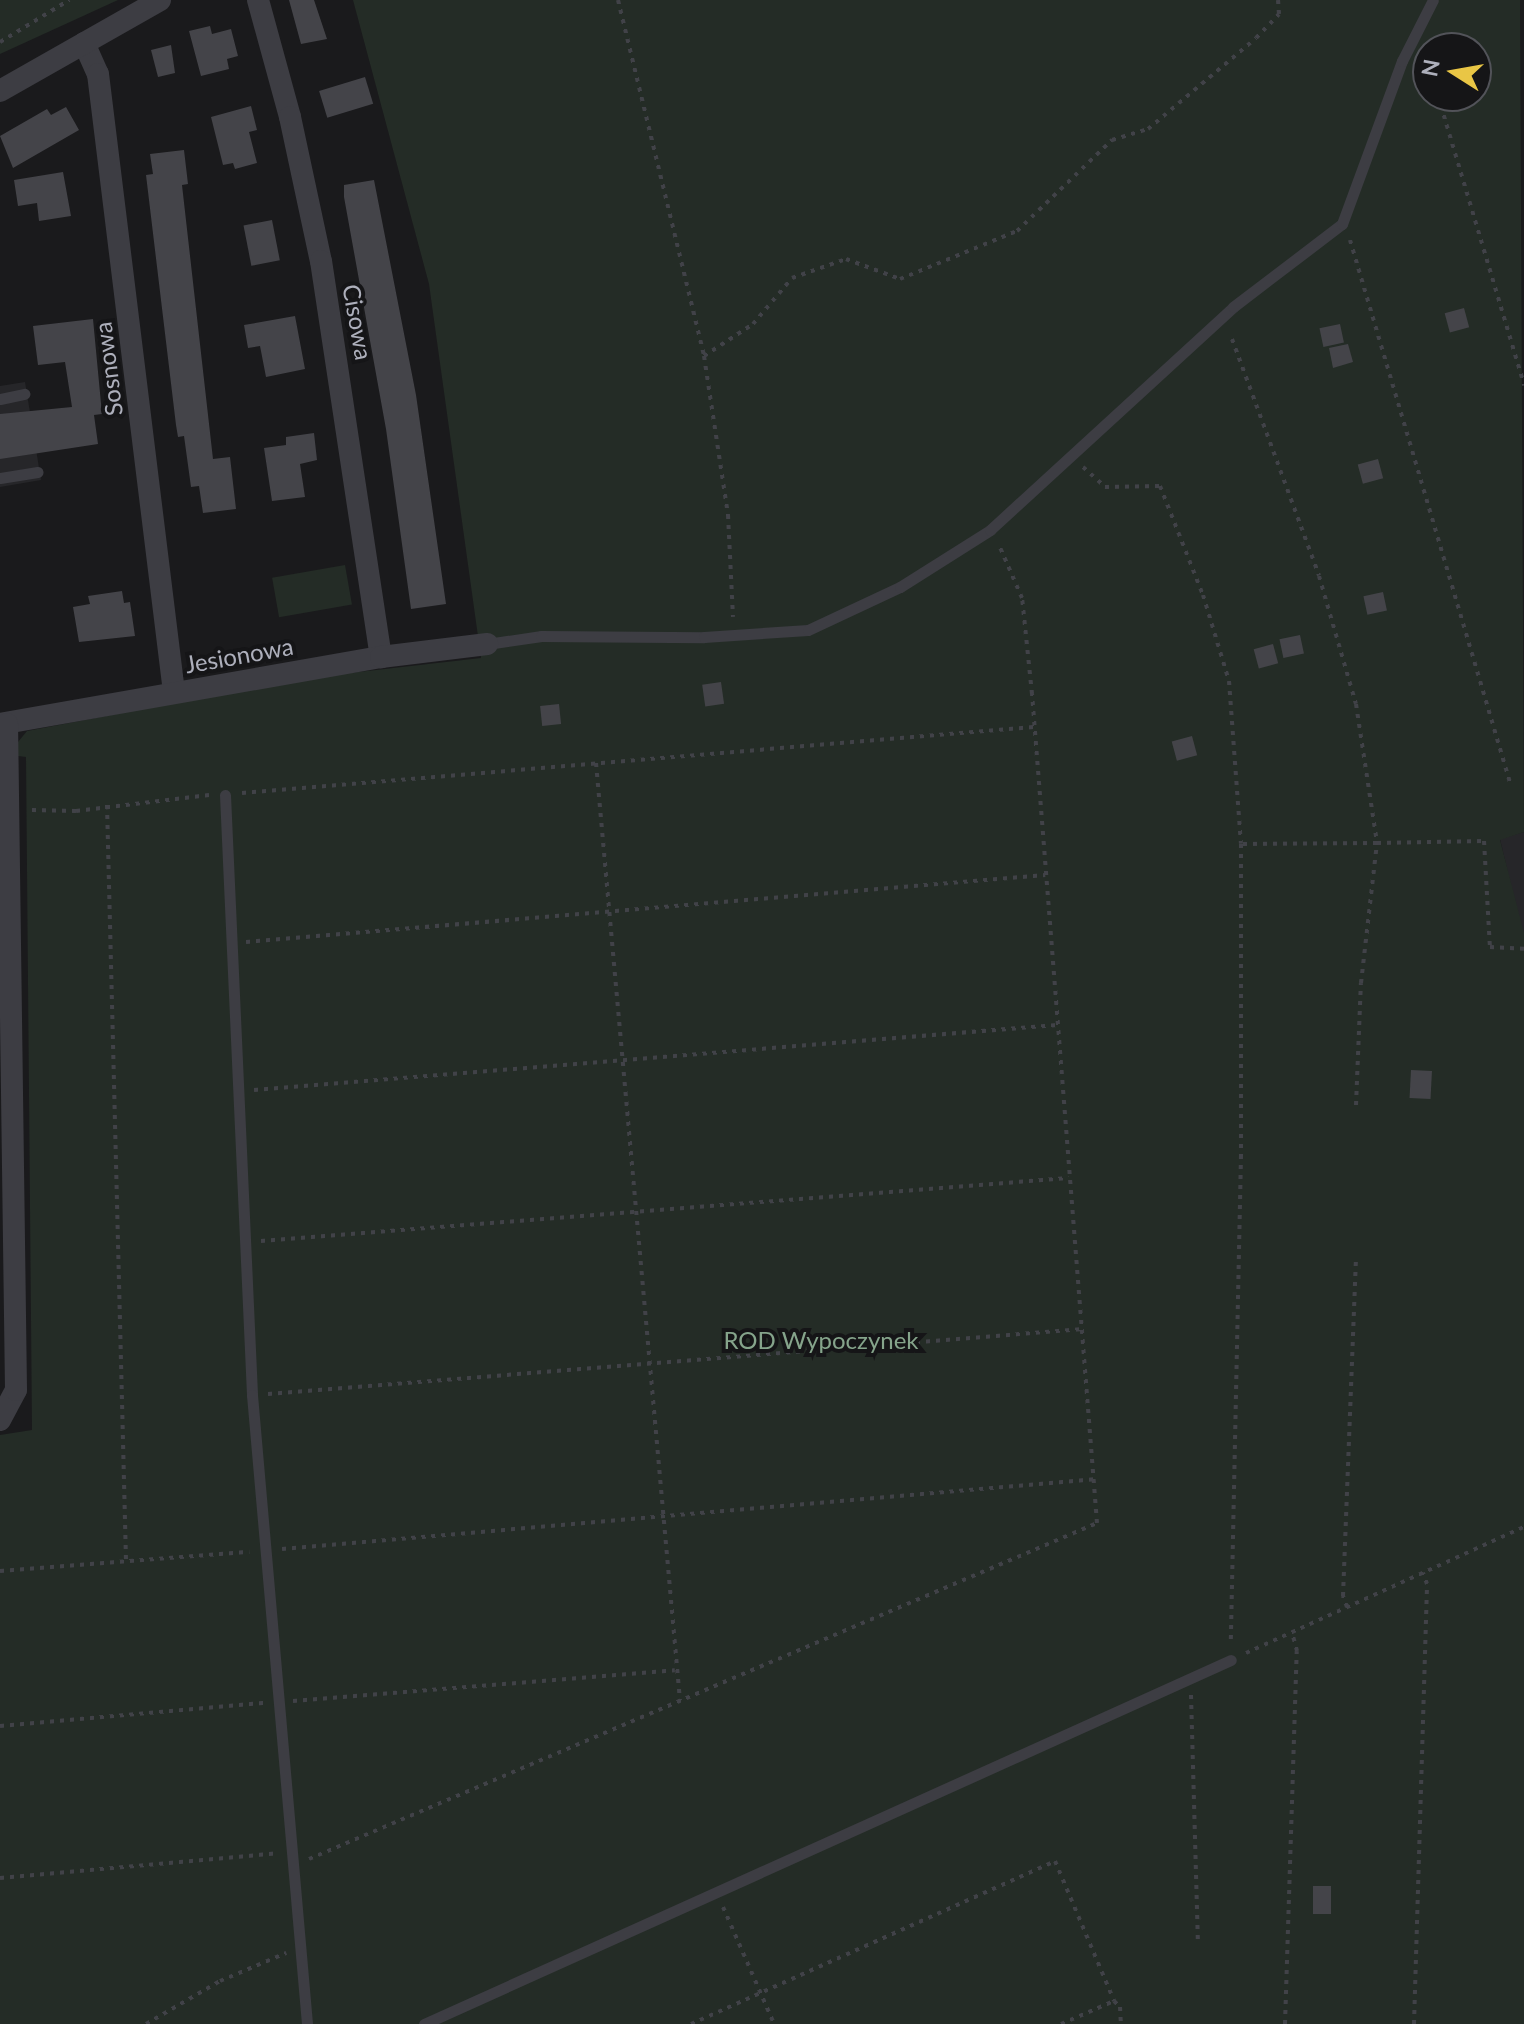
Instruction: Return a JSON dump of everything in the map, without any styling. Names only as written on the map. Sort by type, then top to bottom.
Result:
[{"type":"street","points":[[0,91],[160,0]]},
{"type":"street","name":"Cisowa","points":[[258,0],[290,117],[323,273],[381,657]]},
{"type":"street","name":"Sosnowa","points":[[84,43],[98,74],[174,692]]},
{"type":"street","name":"Jesionowa","points":[[4,724],[381,657],[487,644]]},
{"type":"street","points":[[0,1420],[16,1390],[7,1308],[6,908],[10,809],[4,724]]},
{"type":"lane","points":[[487,644],[541,636],[782,633],[833,622],[990,530],[1233,307],[1342,224],[1402,61],[1433,0]]},
{"type":"lane","points":[[0,399],[24,394]]},
{"type":"lane","points":[[0,478],[38,472]]},
{"type":"lane","points":[[225,795],[235,943],[252,1395],[279,1701],[289,1858],[307,2024]]},
{"type":"lane","points":[[424,2024],[1231,1660]]},
{"type":"path","points":[[0,42],[69,0]]},
{"type":"path","points":[[618,0],[704,356],[728,515],[734,633]]},
{"type":"path","points":[[704,356],[753,324],[792,278],[846,259],[900,279],[1017,231],[1112,140],[1148,129],[1256,38],[1279,14],[1278,0]]},
{"type":"path","points":[[1443,112],[1524,385]]},
{"type":"path","points":[[1342,224],[1511,786]]},
{"type":"path","points":[[1232,339],[1319,576],[1356,704],[1377,843],[1361,983],[1356,1105]]},
{"type":"path","points":[[1074,456],[1105,487],[1160,486],[1203,595],[1229,681],[1241,844],[1241,1155],[1231,1660],[1524,1527]]},
{"type":"path","points":[[0,1878],[289,1858],[680,1700],[1097,1523],[1097,1479],[1022,598],[1010,562],[990,530]]},
{"type":"path","points":[[10,809],[76,811],[107,805],[1033,727]]},
{"type":"path","points":[[596,763],[680,1700]]},
{"type":"path","points":[[107,805],[126,1561]]},
{"type":"path","points":[[1241,844],[1484,841],[1490,947],[1524,949]]},
{"type":"path","points":[[235,943],[1045,875]]},
{"type":"path","points":[[241,1091],[621,1063],[1057,1025]]},
{"type":"path","points":[[246,1242],[1070,1178]]},
{"type":"path","points":[[1347,1607],[1343,1596],[1356,1259]]},
{"type":"path","points":[[252,1395],[1083,1329]]},
{"type":"path","points":[[0,1571],[1097,1479]]},
{"type":"path","points":[[1414,2024],[1427,1584],[1423,1573]]},
{"type":"path","points":[[1285,2024],[1297,1651],[1292,1632]]},
{"type":"path","points":[[0,1726],[675,1670]]},
{"type":"path","points":[[1185,1681],[1192,1697],[1198,1941]]},
{"type":"path","points":[[691,2024],[1055,1861],[1114,2001],[1120,2007],[1121,2024]]},
{"type":"path","points":[[717,1894],[774,2024]]},
{"type":"path","points":[[146,2024],[220,1981],[298,1949]]},
{"type":"path","points":[[1061,2024],[1114,2001]]},
{"type":"shaded area","points":[[25,382],[41,480],[0,487],[0,386]]},
{"type":"shaded area","points":[[1524,832],[1524,933],[1522,933],[1500,839]]},
{"type":"green space","points":[[0,0],[118,0],[0,54]]},
{"type":"green space","name":"ROD Wypoczynek","points":[[353,0],[1520,0],[1524,832],[1500,840],[1524,933],[1524,2024],[0,2024],[0,1435],[32,1430],[26,757],[18,756],[18,742],[27,731],[306,678],[481,658],[429,284]]},
{"type":"green space","points":[[345,565],[352,604],[279,617],[272,578]]},
{"type":"building","points":[[289,0],[314,0],[327,39],[301,44]]},
{"type":"building","points":[[210,26],[212,34],[231,29],[238,56],[227,59],[229,69],[201,76],[189,31]]},
{"type":"building","points":[[171,45],[175,73],[158,77],[151,50]]},
{"type":"building","points":[[365,77],[373,104],[327,118],[319,91]]},
{"type":"building","points":[[251,106],[257,130],[249,132],[257,163],[235,169],[233,163],[223,165],[211,117]]},
{"type":"building","points":[[66,107],[79,130],[13,168],[0,136],[47,109],[51,115]]},
{"type":"building","points":[[184,150],[188,184],[182,185],[213,459],[230,457],[236,509],[203,513],[199,486],[191,487],[184,436],[178,437],[146,175],[153,174],[150,154]]},
{"type":"building","points":[[63,172],[71,216],[39,221],[37,203],[18,206],[14,180]]},
{"type":"building","points":[[374,180],[416,395],[446,604],[411,609],[386,429],[344,197],[344,185]]},
{"type":"building","points":[[272,220],[280,260],[251,266],[244,226]]},
{"type":"building","points":[[1464,308],[1469,327],[1450,332],[1445,313]]},
{"type":"building","points":[[295,316],[305,369],[266,377],[260,346],[248,348],[244,325]]},
{"type":"building","points":[[93,319],[102,414],[94,415],[98,444],[0,459],[0,414],[72,407],[65,362],[38,365],[33,326]]},
{"type":"building","points":[[1340,324],[1344,343],[1323,347],[1319,328]]},
{"type":"building","points":[[1348,344],[1353,362],[1333,368],[1329,348]]},
{"type":"building","points":[[314,433],[317,460],[300,464],[305,497],[272,501],[264,448],[286,445],[286,437]]},
{"type":"building","points":[[1378,459],[1383,478],[1363,484],[1358,464]]},
{"type":"building","points":[[122,591],[124,603],[130,602],[135,636],[79,642],[73,607],[90,604],[88,596]]},
{"type":"building","points":[[1383,592],[1387,611],[1367,615],[1363,596]]},
{"type":"building","points":[[1300,635],[1304,654],[1283,658],[1279,639]]},
{"type":"building","points":[[1273,644],[1278,663],[1259,668],[1254,649]]},
{"type":"building","points":[[721,682],[724,704],[705,706],[702,685]]},
{"type":"building","points":[[559,704],[561,724],[542,726],[540,706]]},
{"type":"building","points":[[1192,736],[1197,755],[1177,761],[1172,741]]},
{"type":"building","points":[[1411,1070],[1432,1071],[1431,1099],[1410,1098]]},
{"type":"building","points":[[1313,1886],[1331,1886],[1331,1914],[1313,1914]]}]
